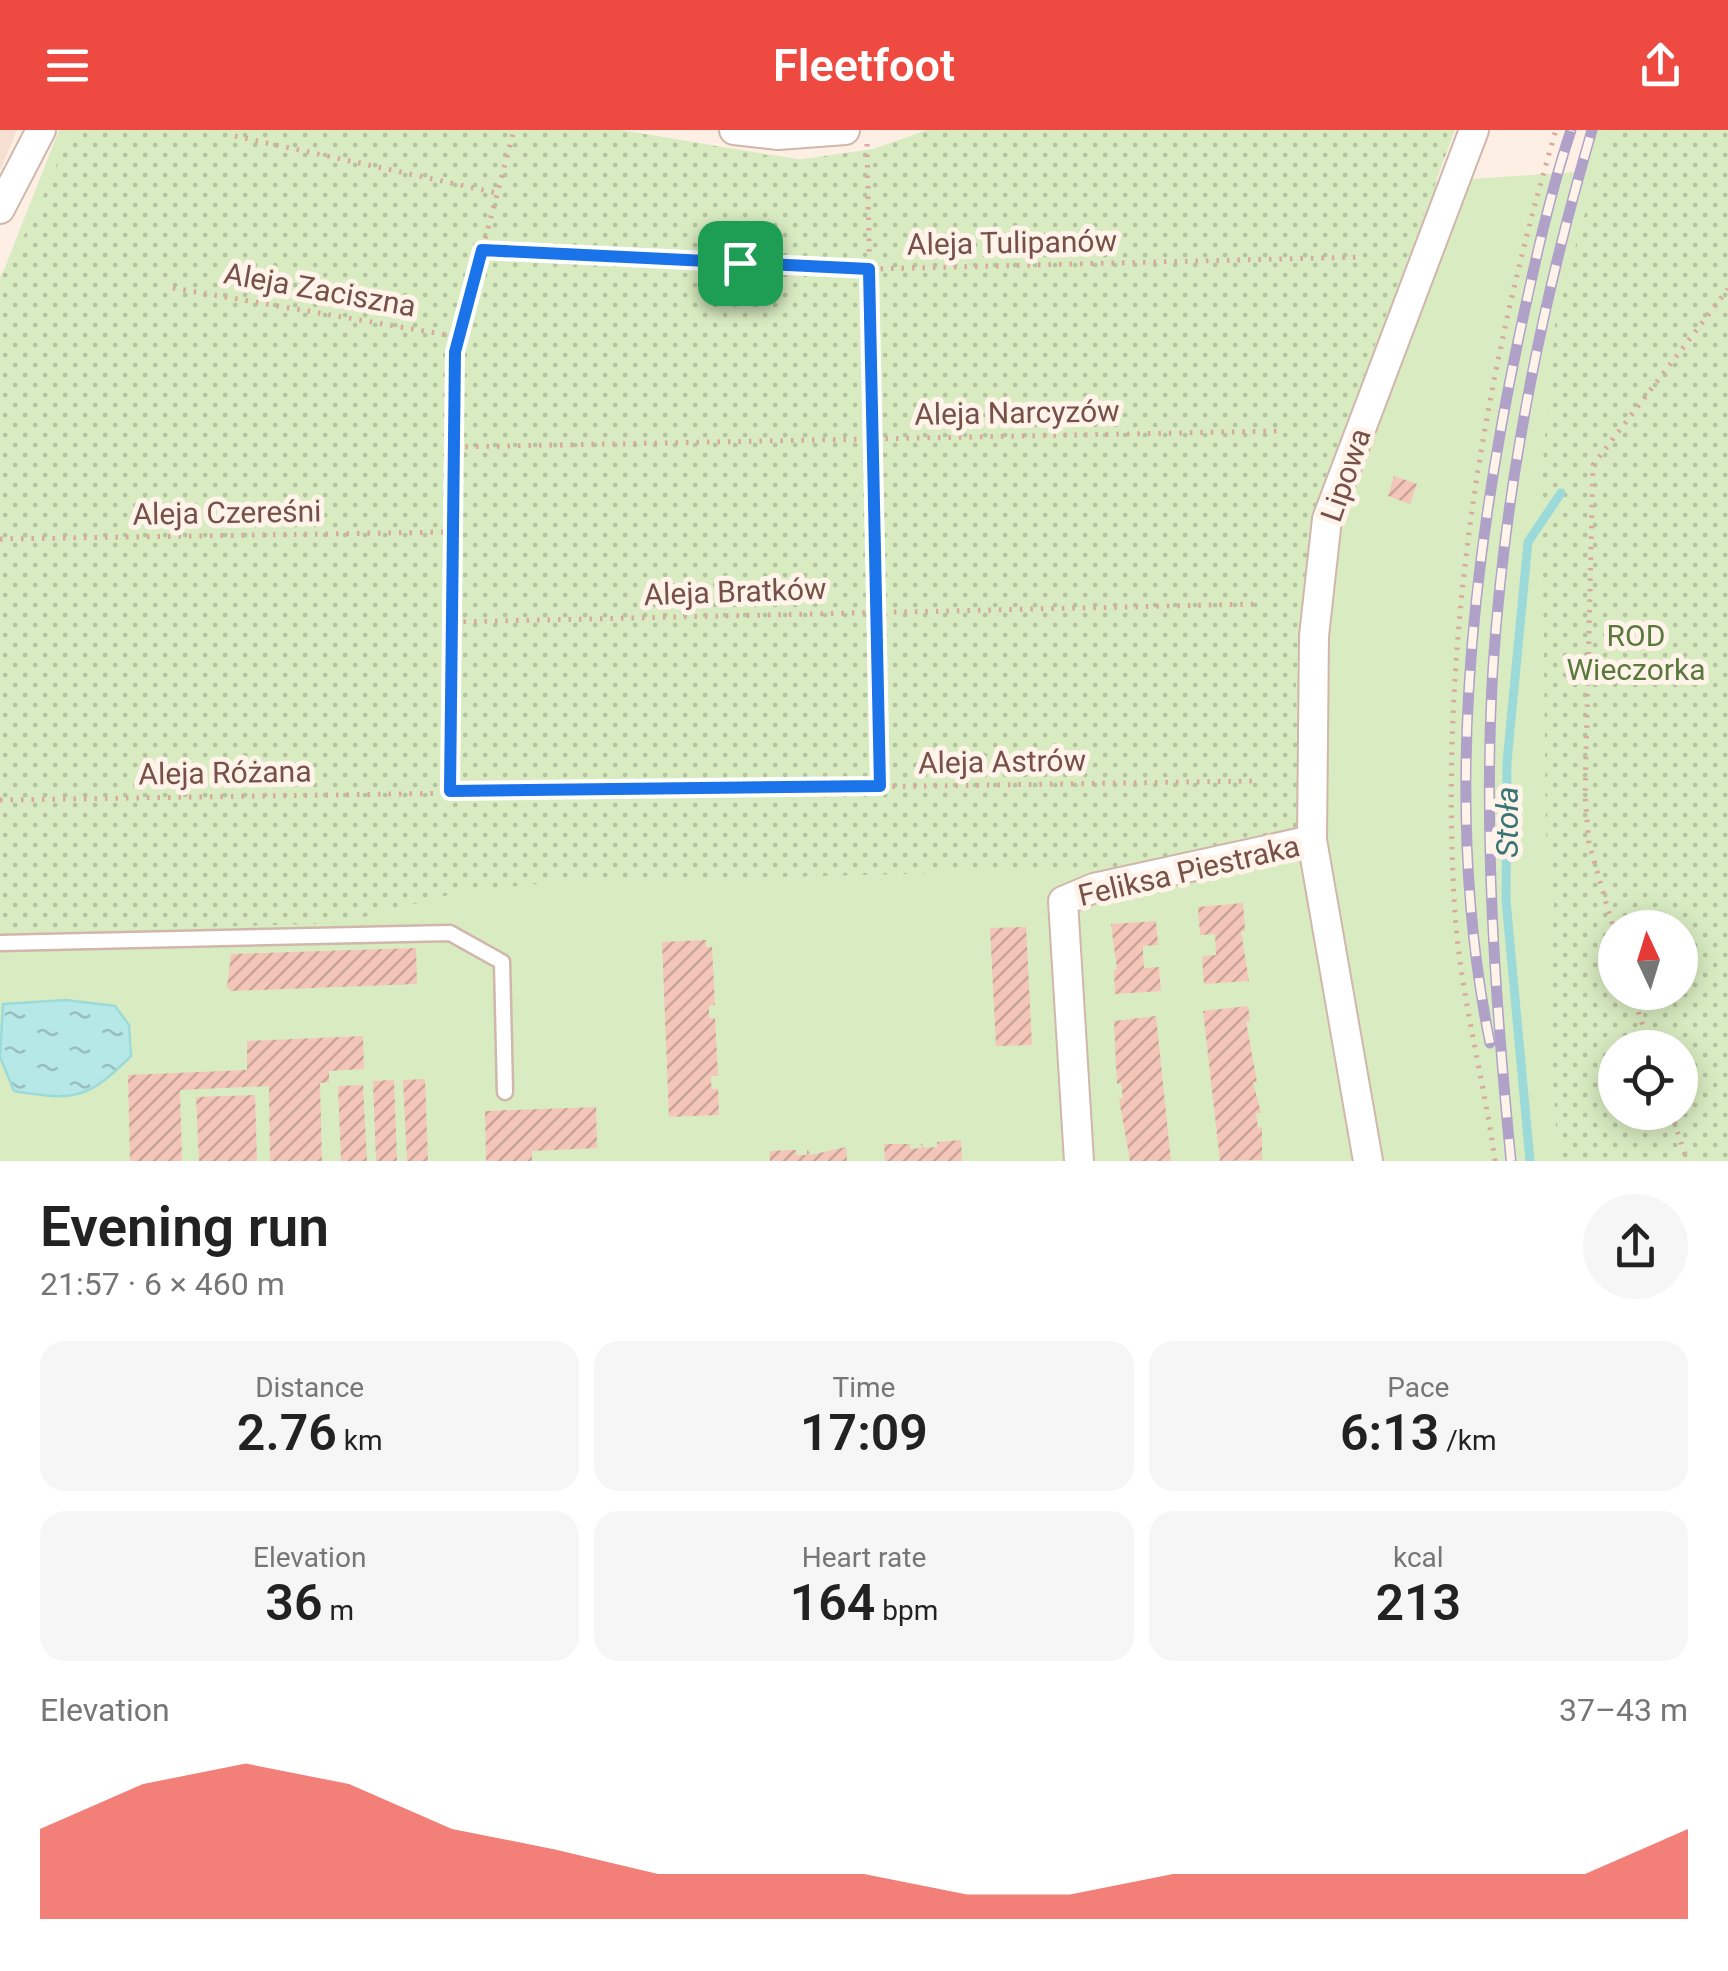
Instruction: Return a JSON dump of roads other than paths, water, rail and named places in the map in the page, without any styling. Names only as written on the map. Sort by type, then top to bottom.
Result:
[{"type":"street","points":[[0,208],[41,130]]},
{"type":"street","points":[[734,130],[806,135],[845,130]]},
{"type":"street","name":"Lipowa","points":[[1312,840],[1314,636],[1327,519],[1474,130]]},
{"type":"street","name":"Feliksa Piestraka","points":[[1079,1161],[1063,901],[1094,888],[1312,840],[1368,1161]]},
{"type":"lane","points":[[0,943],[450,932],[502,962],[504,1092]]},
{"type":"water","points":[[66,1000],[115,1006],[129,1025],[131,1056],[103,1081],[78,1094],[51,1096],[14,1091],[0,1057],[3,1004]]},
{"type":"waterway","name":"Stoła","points":[[1530,1161],[1506,900],[1507,762],[1528,542],[1561,493]]},
{"type":"railway","points":[[1490,1043],[1476,956],[1468,867],[1466,778],[1476,599],[1519,336],[1571,130]]},
{"type":"railway","points":[[1511,1161],[1492,914],[1489,790],[1493,667],[1506,531],[1528,396],[1557,262],[1592,130]]},
{"type":"park label","name":"ROD Wieczorka","points":[[1636,653]]}]
